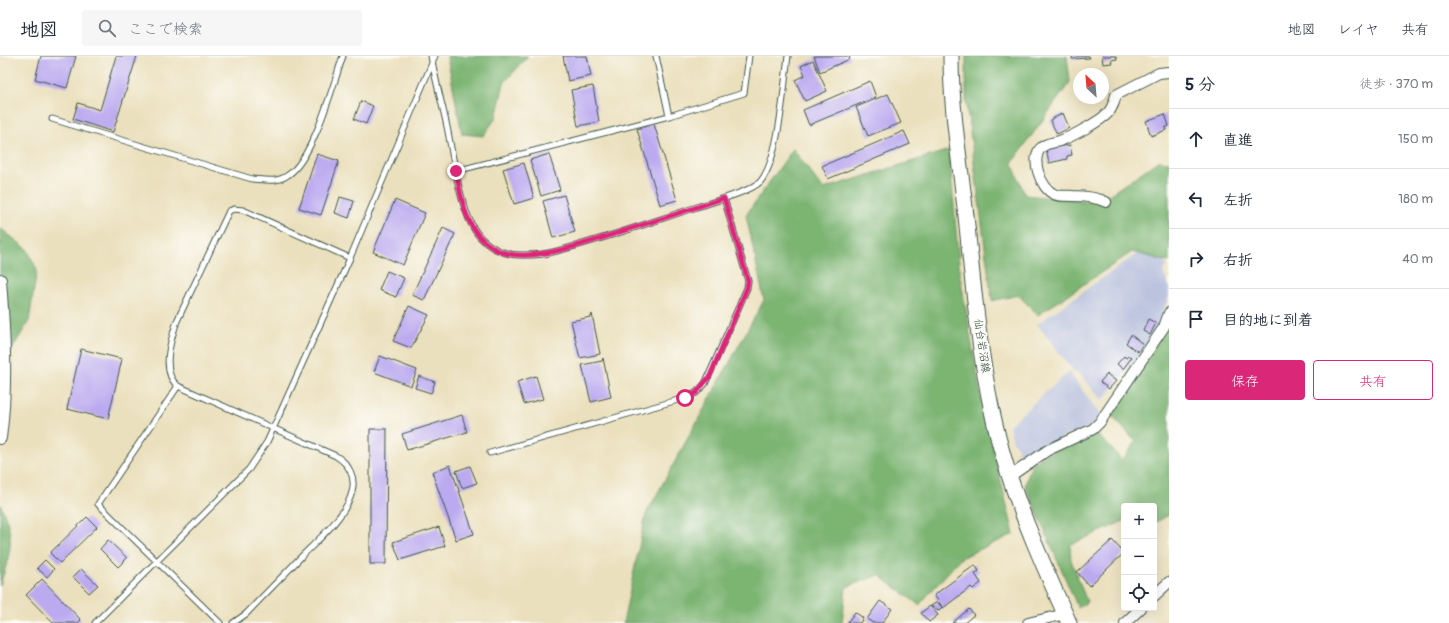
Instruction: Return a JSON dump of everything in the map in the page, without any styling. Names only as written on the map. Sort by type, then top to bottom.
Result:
[{"type":"main road","name":"仙台岩沼線","points":[[952,56],[961,174],[978,329],[994,419],[1009,477],[1067,619]]},
{"type":"street","points":[[1106,202],[1095,198],[1055,195],[1046,189],[1040,179],[1038,169],[1038,152],[1042,147],[1062,140],[1100,119],[1108,113],[1114,104],[1116,94],[1159,73],[1169,72]]},
{"type":"street","points":[[0,280],[5,351],[4,399],[0,438]]},
{"type":"street","points":[[1009,477],[1048,450],[1093,429],[1100,422],[1164,327],[1169,313]]},
{"type":"street","points":[[1157,593],[1169,582]]},
{"type":"street","points":[[1125,623],[1138,611]]},
{"type":"street","points":[[1028,623],[1067,619]]},
{"type":"lane","points":[[52,119],[252,179],[272,181],[288,176],[297,168],[305,154],[317,130],[343,56]]},
{"type":"lane","points":[[431,56],[460,193],[472,228],[493,248],[523,256],[547,253],[600,239],[724,198],[752,187],[759,182],[766,172],[778,128],[788,56]]},
{"type":"lane","points":[[95,623],[249,469],[267,442],[350,258],[435,56]]},
{"type":"lane","points":[[656,56],[669,116]]},
{"type":"lane","points":[[456,171],[669,116],[744,93],[749,56]]},
{"type":"lane","points":[[490,453],[685,398],[696,393],[705,384],[747,288],[748,281],[724,198]]},
{"type":"lane","points":[[233,623],[246,614],[345,509],[352,493],[352,475],[343,460],[272,429],[172,382],[168,349],[177,321],[229,211],[234,209],[243,210],[350,258]]},
{"type":"lane","points":[[178,386],[98,504],[220,623]]},
{"type":"shaded area","points":[[1154,242],[1167,265],[1163,272],[1169,287],[1169,296],[1153,338],[1104,399],[1101,399],[1079,373],[1074,372],[1037,324]]},
{"type":"shaded area","points":[[1069,372],[1102,417],[1091,427],[1067,435],[1040,451],[1023,464],[1017,456],[1017,451],[1019,450],[1013,442],[1009,425]]},
{"type":"green space","points":[[447,56],[528,56],[504,83],[496,118],[483,136],[462,134]]},
{"type":"green space","points":[[966,56],[1067,56],[1070,82],[1012,163],[1025,195],[1099,202],[1158,161],[1169,162],[1169,262],[1132,252],[1038,315],[1018,295],[992,301],[966,101]]},
{"type":"green space","points":[[793,149],[823,189],[949,150],[960,275],[982,404],[1014,534],[961,558],[919,605],[879,575],[846,587],[842,623],[623,623],[646,514],[764,300],[746,215]]},
{"type":"green space","points":[[0,228],[27,249],[37,270],[29,321],[0,369]]},
{"type":"green space","points":[[1169,314],[1169,515],[1157,521],[1157,503],[1121,503],[1121,522],[1070,545],[1071,560],[1087,602],[1078,608],[1025,485],[1032,463],[1065,443],[1097,434],[1122,460],[1136,442],[1112,416],[1166,327]]},
{"type":"green space","points":[[0,504],[8,526],[10,544],[7,563],[0,585]]},
{"type":"building","points":[[41,56],[76,56],[67,88],[35,79]]},
{"type":"building","points":[[116,56],[137,56],[113,132],[73,119],[78,103],[100,110]]},
{"type":"building","points":[[563,56],[587,56],[591,76],[568,81]]},
{"type":"building","points":[[814,56],[849,56],[850,59],[820,72]]},
{"type":"building","points":[[1072,56],[1089,56],[1090,58],[1072,59]]},
{"type":"building","points":[[1102,56],[1116,56],[1117,59],[1111,60],[1112,63],[1103,64]]},
{"type":"building","points":[[813,60],[827,91],[805,101],[795,80],[805,75],[801,66]]},
{"type":"building","points":[[870,81],[876,97],[809,125],[803,110]]},
{"type":"building","points":[[593,86],[599,122],[578,126],[571,90]]},
{"type":"building","points":[[888,94],[901,123],[868,136],[856,107]]},
{"type":"building","points":[[361,101],[373,106],[366,124],[354,119]]},
{"type":"building","points":[[1063,113],[1069,128],[1057,134],[1050,120]]},
{"type":"building","points":[[1165,114],[1169,126],[1165,128],[1166,130],[1151,136],[1146,121]]},
{"type":"building","points":[[654,124],[677,200],[660,205],[637,129]]},
{"type":"building","points":[[904,131],[910,144],[828,179],[822,166]]},
{"type":"building","points":[[1070,145],[1072,155],[1067,156],[1067,159],[1049,163],[1046,149]]},
{"type":"building","points":[[317,154],[339,161],[321,215],[299,208]]},
{"type":"building","points":[[549,154],[560,190],[541,196],[530,160]]},
{"type":"building","points":[[524,163],[534,198],[514,204],[503,169]]},
{"type":"building","points":[[564,195],[575,232],[553,238],[543,201]]},
{"type":"building","points":[[340,197],[354,201],[349,218],[335,213]]},
{"type":"building","points":[[395,200],[425,213],[403,265],[373,252]]},
{"type":"building","points":[[443,228],[455,234],[424,300],[412,295]]},
{"type":"building","points":[[387,271],[404,278],[396,297],[379,290]]},
{"type":"building","points":[[409,306],[429,315],[411,348],[393,341]]},
{"type":"building","points":[[592,314],[600,354],[580,358],[571,321],[591,317]]},
{"type":"building","points":[[1148,319],[1156,323],[1150,335],[1143,331]]},
{"type":"building","points":[[1131,335],[1143,344],[1138,352],[1126,343]]},
{"type":"building","points":[[81,349],[122,359],[108,419],[67,409]]},
{"type":"building","points":[[380,356],[417,370],[411,386],[374,372]]},
{"type":"building","points":[[1124,356],[1126,358],[1128,356],[1132,357],[1123,369],[1117,364]]},
{"type":"building","points":[[603,358],[611,397],[591,402],[582,365],[602,361]]},
{"type":"building","points":[[1107,374],[1116,381],[1109,389],[1100,382]]},
{"type":"building","points":[[419,376],[435,382],[431,393],[415,388]]},
{"type":"building","points":[[536,376],[543,399],[524,404],[517,382]]},
{"type":"building","points":[[462,415],[467,432],[407,450],[402,434]]},
{"type":"building","points":[[370,429],[387,429],[386,564],[370,564]]},
{"type":"building","points":[[450,465],[474,534],[456,540],[432,472]]},
{"type":"building","points":[[470,466],[477,483],[462,488],[456,471]]},
{"type":"building","points":[[87,517],[97,527],[60,563],[50,553]]},
{"type":"building","points":[[439,527],[445,546],[400,560],[393,542]]},
{"type":"building","points":[[108,540],[127,558],[118,567],[100,549]]},
{"type":"building","points":[[1112,540],[1121,550],[1121,556],[1089,586],[1077,572]]},
{"type":"building","points":[[45,560],[54,569],[47,577],[37,568]]},
{"type":"building","points":[[975,565],[979,571],[975,574],[981,583],[973,589],[971,587],[943,608],[934,595]]},
{"type":"building","points":[[81,569],[98,585],[89,593],[73,577]]},
{"type":"building","points":[[42,579],[81,620],[78,623],[53,623],[26,595]]},
{"type":"building","points":[[880,601],[892,609],[882,623],[873,623],[867,619]]},
{"type":"building","points":[[937,602],[942,607],[938,611],[931,606]]},
{"type":"building","points":[[930,606],[938,615],[929,622],[921,613]]},
{"type":"building","points":[[969,609],[974,615],[964,623],[952,623]]},
{"type":"building","points":[[855,612],[863,618],[860,623],[847,623]]},
{"type":"route","points":[[456,171],[460,193],[472,228],[493,248],[523,256],[547,253],[600,239],[724,198],[748,281],[747,288],[710,376],[705,384],[696,393],[685,398]]}]
